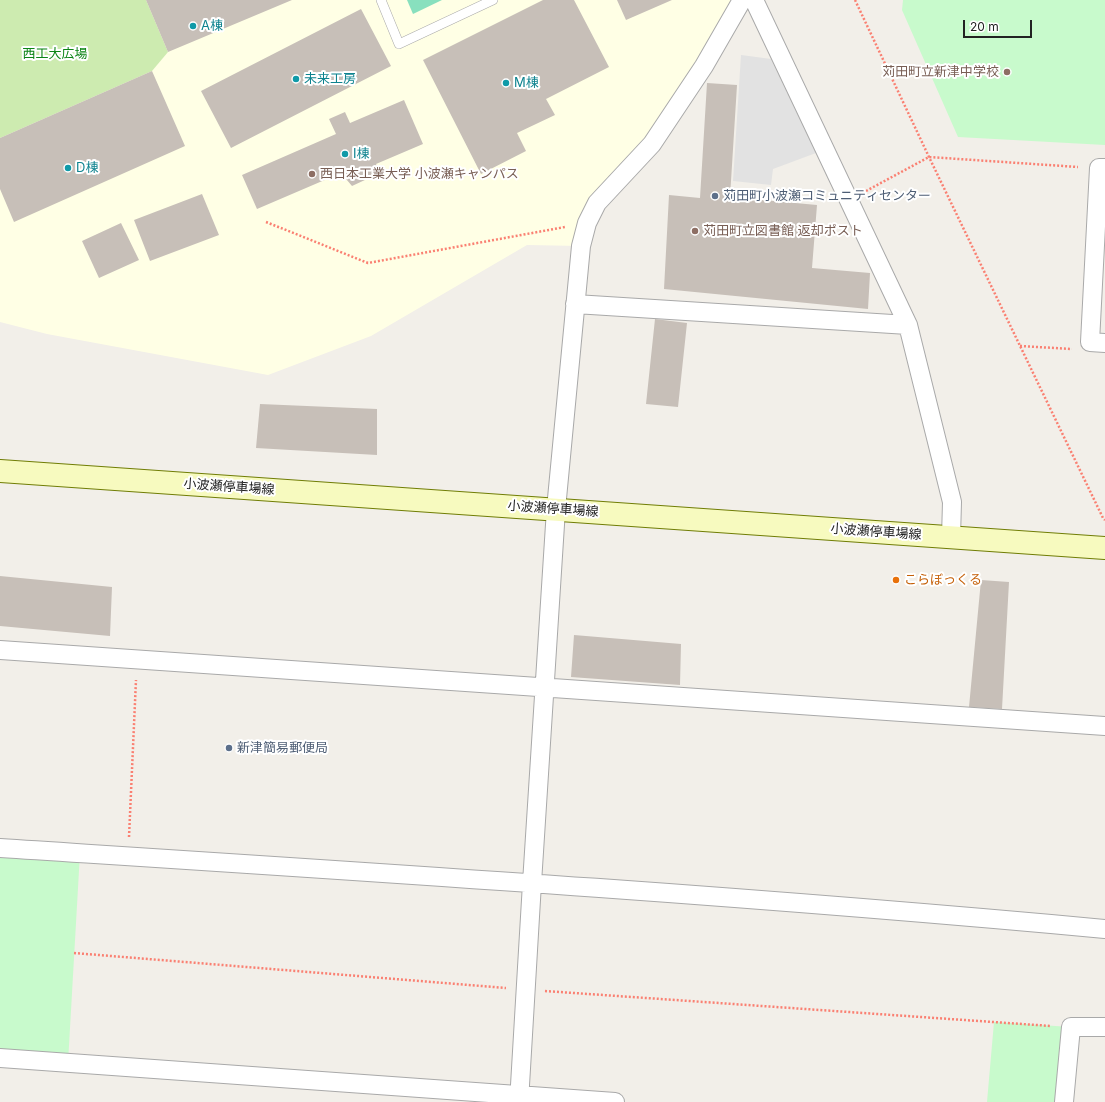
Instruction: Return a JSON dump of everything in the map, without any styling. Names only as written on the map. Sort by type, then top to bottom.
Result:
[{"type":"main road","name":"小波瀬停車場線","points":[[0,471],[1105,548]]},
{"type":"street","points":[[519,1098],[556,509],[581,246],[587,223],[596,203],[652,144],[704,66],[742,0]]},
{"type":"street","points":[[754,0],[908,325],[952,502],[951,537]]},
{"type":"street","points":[[1098,342],[1102,168]]},
{"type":"street","points":[[575,304],[908,325]]},
{"type":"street","points":[[0,650],[1105,726]]},
{"type":"street","points":[[0,848],[532,883],[953,915],[1105,929]]},
{"type":"street","points":[[1064,1102],[1071,1028],[1105,1027]]},
{"type":"street","points":[[0,1058],[519,1098],[615,1102]]},
{"type":"lane","points":[[381,0],[399,44],[493,0]]},
{"type":"path","points":[[855,0],[928,157],[1105,520]]},
{"type":"path","points":[[849,201],[928,157],[1102,168]]},
{"type":"path","points":[[266,222],[368,263],[587,223]]},
{"type":"path","points":[[1020,346],[1079,349],[1098,342]]},
{"type":"path","points":[[128,856],[137,659]]},
{"type":"path","points":[[74,952],[526,989],[1071,1028]]},
{"type":"shaded area","name":"西日本工業大学 小波瀬キャンパス","points":[[0,0],[742,0],[704,66],[597,203],[581,246],[527,245],[371,336],[268,375],[47,334],[0,322]]},
{"type":"shaded area","points":[[741,55],[771,59],[816,153],[773,169],[771,185],[733,181]]},
{"type":"green space","name":"西工大広場","points":[[0,0],[146,0],[168,52],[152,71],[0,138]]},
{"type":"green space","points":[[407,0],[442,0],[413,14]]},
{"type":"green space","name":"苅田町立新津中学校","points":[[903,0],[1105,0],[1105,145],[958,137],[902,10]]},
{"type":"green space","points":[[0,848],[80,853],[68,1063],[0,1058]]},
{"type":"green space","points":[[994,1022],[1071,1027],[1064,1102],[987,1102]]},
{"type":"building","name":"A棟","points":[[146,0],[292,0],[168,52]]},
{"type":"building","name":"M棟","points":[[543,0],[574,0],[609,67],[546,99],[555,115],[517,133],[526,151],[481,174],[423,60]]},
{"type":"building","points":[[617,0],[672,0],[626,20]]},
{"type":"building","name":"未来工房","points":[[361,9],[391,66],[231,148],[201,91]]},
{"type":"building","name":"D棟","points":[[152,71],[185,146],[14,222],[0,189],[0,138]]},
{"type":"building","name":"苅田町小波瀬コミュニティセンター","points":[[707,83],[737,85],[730,197],[817,205],[812,268],[870,273],[868,309],[664,289],[669,195],[700,198]]},
{"type":"building","name":"I棟","points":[[404,100],[423,144],[376,164],[380,173],[352,186],[341,173],[257,209],[242,175],[336,134],[329,119],[345,112],[350,123]]},
{"type":"building","points":[[202,194],[219,235],[150,261],[134,220]]},
{"type":"building","points":[[121,223],[139,260],[99,278],[82,241]]},
{"type":"building","points":[[655,319],[687,323],[678,407],[646,404]]},
{"type":"building","points":[[260,404],[377,409],[377,455],[256,448]]},
{"type":"building","points":[[0,576],[112,587],[110,636],[0,626]]},
{"type":"building","points":[[981,580],[1009,582],[1002,709],[969,707]]},
{"type":"building","points":[[574,635],[681,644],[680,685],[571,677]]},
{"type":"place","name":"A棟","points":[[193,26]]},
{"type":"place","name":"苅田町立新津中学校","points":[[1007,72]]},
{"type":"place","name":"未来工房","points":[[296,79]]},
{"type":"place","name":"M棟","points":[[506,83]]},
{"type":"place","name":"I棟","points":[[345,154]]},
{"type":"place","name":"D棟","points":[[68,168]]},
{"type":"place","name":"西日本工業大学 小波瀬キャンパス","points":[[312,174]]},
{"type":"place","name":"苅田町小波瀬コミュニティセンター","points":[[715,196]]},
{"type":"place","name":"苅田町立図書館 返却ポスト","points":[[695,231]]},
{"type":"place","name":"こらぼっくる","points":[[896,580]]},
{"type":"place","name":"新津簡易郵便局","points":[[229,748]]}]
